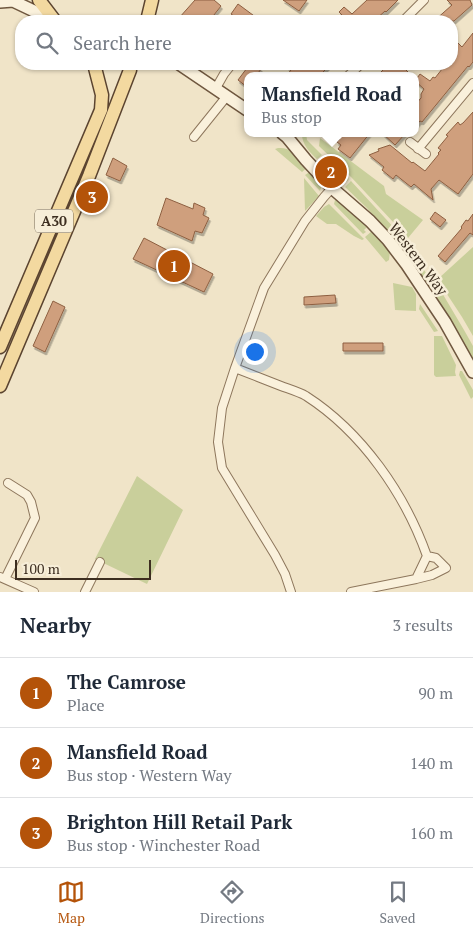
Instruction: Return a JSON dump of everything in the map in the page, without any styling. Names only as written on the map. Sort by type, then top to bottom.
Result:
[{"type":"main road","points":[[39,0],[50,15]]},
{"type":"main road","points":[[149,15],[152,0]]},
{"type":"main road","name":"A30","points":[[0,346],[101,110],[102,94],[96,70]]},
{"type":"main road","name":"A30","points":[[0,386],[89,176],[130,70]]},
{"type":"street","points":[[409,15],[424,0]]},
{"type":"street","points":[[0,2],[13,1],[42,15]]},
{"type":"street","points":[[188,70],[244,108]]},
{"type":"street","points":[[216,88],[227,70]]},
{"type":"street","points":[[418,148],[473,83]]},
{"type":"street","points":[[194,137],[227,96]]},
{"type":"street","name":"Western Way","points":[[289,137],[306,160],[332,188],[370,221],[388,240],[446,322],[473,372]]},
{"type":"street","points":[[410,142],[426,154]]},
{"type":"street","points":[[291,592],[275,554],[222,468],[218,442],[222,408],[264,288],[304,222],[332,188]]},
{"type":"street","points":[[235,368],[304,395],[356,437],[396,489],[420,537],[427,556],[416,579]]},
{"type":"street","points":[[8,483],[27,495],[31,502],[34,518],[3,578],[34,592]]},
{"type":"street","points":[[351,592],[432,575],[446,568],[436,558],[427,556]]},
{"type":"street","points":[[85,592],[100,562]]},
{"type":"green space","points":[[302,137],[307,137],[307,140],[322,155],[317,159],[304,144]]},
{"type":"green space","points":[[320,138],[384,186],[386,194],[423,220],[408,238],[319,146]]},
{"type":"green space","points":[[275,149],[292,151],[309,166],[302,172]]},
{"type":"green space","points":[[325,157],[349,179],[346,182],[339,176],[337,177],[320,162]]},
{"type":"green space","points":[[311,171],[322,185],[320,191],[305,175]]},
{"type":"green space","points":[[304,178],[319,196],[305,211]]},
{"type":"green space","points":[[351,181],[396,230],[431,280],[426,283],[402,250],[367,208],[345,187]]},
{"type":"green space","points":[[335,200],[340,202],[365,224],[367,227],[364,230],[366,232],[363,234],[334,204]]},
{"type":"green space","points":[[329,204],[364,239],[362,240],[354,236],[336,224],[327,224],[316,216]]},
{"type":"green space","points":[[372,231],[390,251],[389,260],[386,262],[365,237]]},
{"type":"green space","points":[[473,247],[473,336],[441,285],[439,278]]},
{"type":"green space","points":[[435,281],[473,346],[473,361],[454,325],[428,287]]},
{"type":"green space","points":[[393,283],[412,287],[416,294],[416,311],[395,310]]},
{"type":"green space","points":[[420,304],[438,331],[434,332],[419,309]]},
{"type":"green space","points":[[434,336],[442,336],[456,365],[456,376],[436,377],[434,375]]},
{"type":"green space","points":[[460,371],[462,371],[473,390],[473,397],[471,399],[459,375]]},
{"type":"green space","points":[[137,476],[183,510],[147,584],[95,559]]},
{"type":"building","points":[[195,0],[214,0],[221,6],[214,15],[182,15]]},
{"type":"building","points":[[283,0],[307,0],[299,11]]},
{"type":"building","points":[[367,0],[398,0],[381,15],[342,15],[339,12],[344,7],[352,14]]},
{"type":"building","points":[[447,0],[470,0],[472,5],[458,17],[458,15],[441,15],[452,5]]},
{"type":"building","points":[[238,4],[253,15],[232,15],[231,14]]},
{"type":"building","points":[[473,33],[473,62],[422,122],[419,122],[419,100],[424,89],[419,85],[419,75],[420,74],[430,81],[441,70],[458,70],[458,43],[462,47]]},
{"type":"building","points":[[246,70],[260,70],[259,72],[244,72]]},
{"type":"building","points":[[291,70],[325,70],[323,72],[289,72]]},
{"type":"building","points":[[383,70],[406,70],[408,72],[381,72]]},
{"type":"building","points":[[244,72],[244,85],[238,80]]},
{"type":"building","points":[[473,112],[473,174],[458,194],[439,180],[431,189],[433,200],[414,184],[411,187],[396,175],[393,179],[382,170],[384,167],[369,155],[379,151],[378,149],[390,145],[425,171],[439,154],[441,150],[438,148],[448,136],[446,135],[458,122],[460,125],[463,123]]},
{"type":"building","points":[[338,137],[367,137],[350,158],[338,149],[341,145],[337,142],[340,139]]},
{"type":"building","points":[[386,137],[402,137],[395,145]]},
{"type":"building","points":[[113,158],[127,166],[120,181],[106,175]]},
{"type":"building","points":[[166,198],[193,209],[194,203],[205,208],[203,215],[209,218],[202,233],[195,231],[192,241],[157,225]]},
{"type":"building","points":[[435,212],[446,220],[440,227],[430,219]]},
{"type":"building","points":[[473,214],[473,235],[470,233],[445,262],[438,256],[462,228],[466,220],[468,221]]},
{"type":"building","points":[[144,238],[213,274],[204,292],[133,259]]},
{"type":"building","points":[[335,295],[336,303],[304,305],[304,297]]},
{"type":"building","points":[[53,301],[65,307],[45,352],[33,346]]},
{"type":"building","points":[[343,343],[383,343],[383,351],[343,351]]},
{"type":"place","name":"Mansfield Road","points":[[331,172]]},
{"type":"place","name":"Brighton Hill Retail Park","points":[[92,197]]},
{"type":"place","name":"The Camrose","points":[[174,266]]}]
